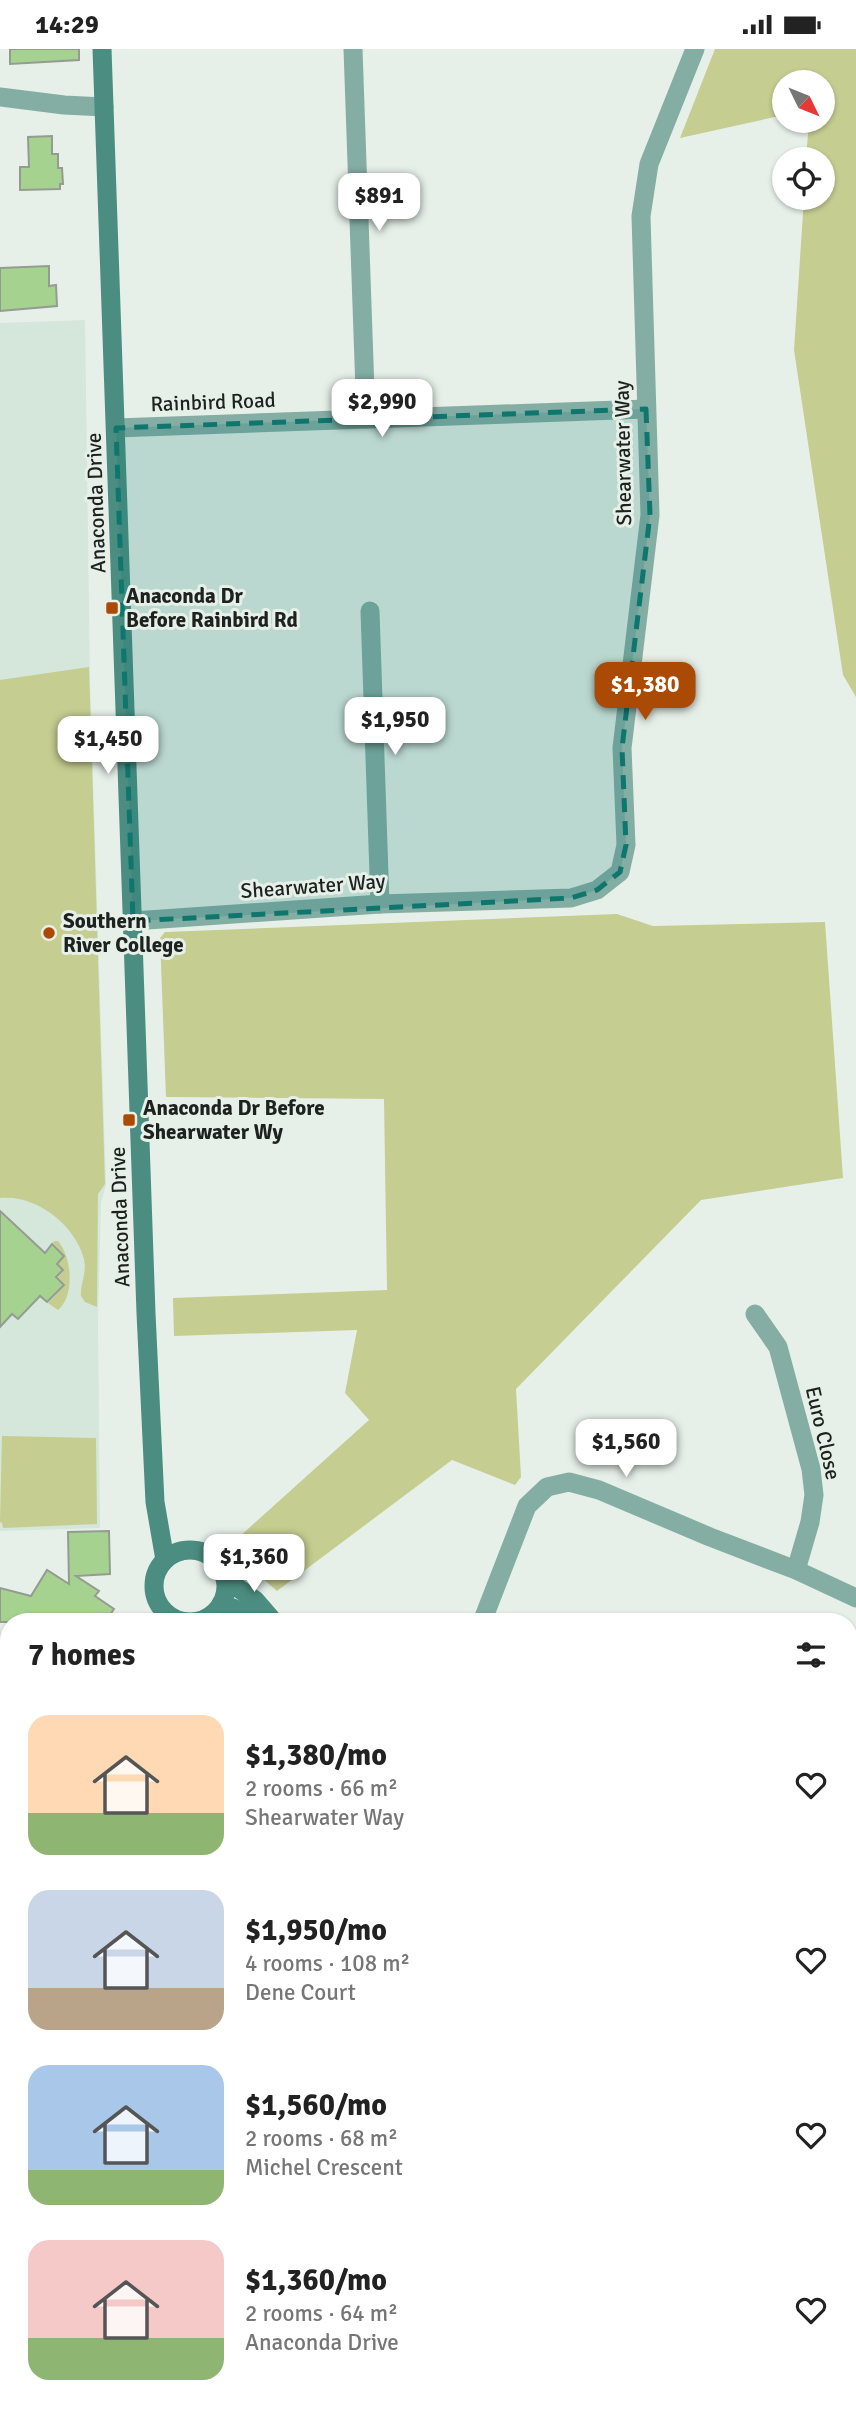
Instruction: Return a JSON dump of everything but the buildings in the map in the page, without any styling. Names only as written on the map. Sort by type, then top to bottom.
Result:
[{"type":"main road","name":"Anaconda Drive","points":[[102,49],[146,1313],[155,1502],[165,1560],[158,1569],[154,1592],[158,1603],[167,1613]]},
{"type":"main road","name":"Anaconda Drive","points":[[155,1502],[184,1551]]},
{"type":"main road","points":[[165,1560],[184,1551],[195,1550],[214,1560],[225,1579],[226,1587],[221,1604],[248,1613]]},
{"type":"main road","points":[[225,1579],[255,1600],[266,1613]]},
{"type":"main road","name":"Anaconda Drive","points":[[212,1613],[221,1604]]},
{"type":"street","points":[[353,49],[366,419]]},
{"type":"street","name":"Shearwater Way","points":[[133,921],[380,904],[571,898],[597,890],[620,872],[626,845],[622,748],[650,515],[641,242],[644,192],[649,164],[695,49]]},
{"type":"street","points":[[0,97],[104,107]]},
{"type":"street","name":"Rainbird Road","points":[[116,428],[646,409]]},
{"type":"street","points":[[370,611],[380,904]]},
{"type":"street","name":"Euro Close","points":[[755,1314],[778,1347],[811,1469],[814,1495],[810,1522],[796,1570]]},
{"type":"street","points":[[485,1613],[527,1506],[547,1487],[569,1482],[599,1490],[796,1570],[856,1598]]},
{"type":"highlighted area","points":[[646,409],[650,515],[622,748],[626,845],[620,872],[597,890],[571,898],[133,921],[116,428]]},
{"type":"shaded area","name":"Southern River College","points":[[85,320],[90,681],[106,1185],[101,1203],[98,1323],[100,1528],[0,1531],[0,323]]},
{"type":"green space","points":[[715,49],[856,49],[856,697],[843,675],[794,350],[803,210],[835,210],[835,147],[807,147],[808,133],[835,133],[835,70],[772,70],[772,118],[680,138]]},
{"type":"green space","points":[[89,667],[105,1184],[98,1194],[97,1307],[85,1302],[81,1296],[84,1259],[72,1234],[63,1223],[40,1206],[13,1198],[0,1198],[0,680]]},
{"type":"green space","points":[[617,914],[653,926],[825,922],[843,1178],[701,1200],[516,1389],[521,1477],[515,1485],[452,1460],[277,1591],[229,1546],[369,1420],[345,1393],[357,1330],[174,1336],[173,1298],[387,1290],[384,1099],[166,1097],[160,938],[165,932]]},
{"type":"green space","points":[[54,1241],[58,1241],[63,1248],[69,1266],[70,1276],[67,1296],[58,1310],[48,1303],[65,1285],[58,1277],[64,1270],[58,1264],[65,1256]]},
{"type":"green space","points":[[2,1436],[96,1438],[97,1524],[3,1528],[0,1522]]},
{"type":"place","name":"Anaconda Dr Before Rainbird Rd","points":[[112,608]]},
{"type":"place","name":"Southern River College","points":[[49,933]]},
{"type":"place","name":"Anaconda Dr Before Shearwater Wy","points":[[129,1120]]}]
